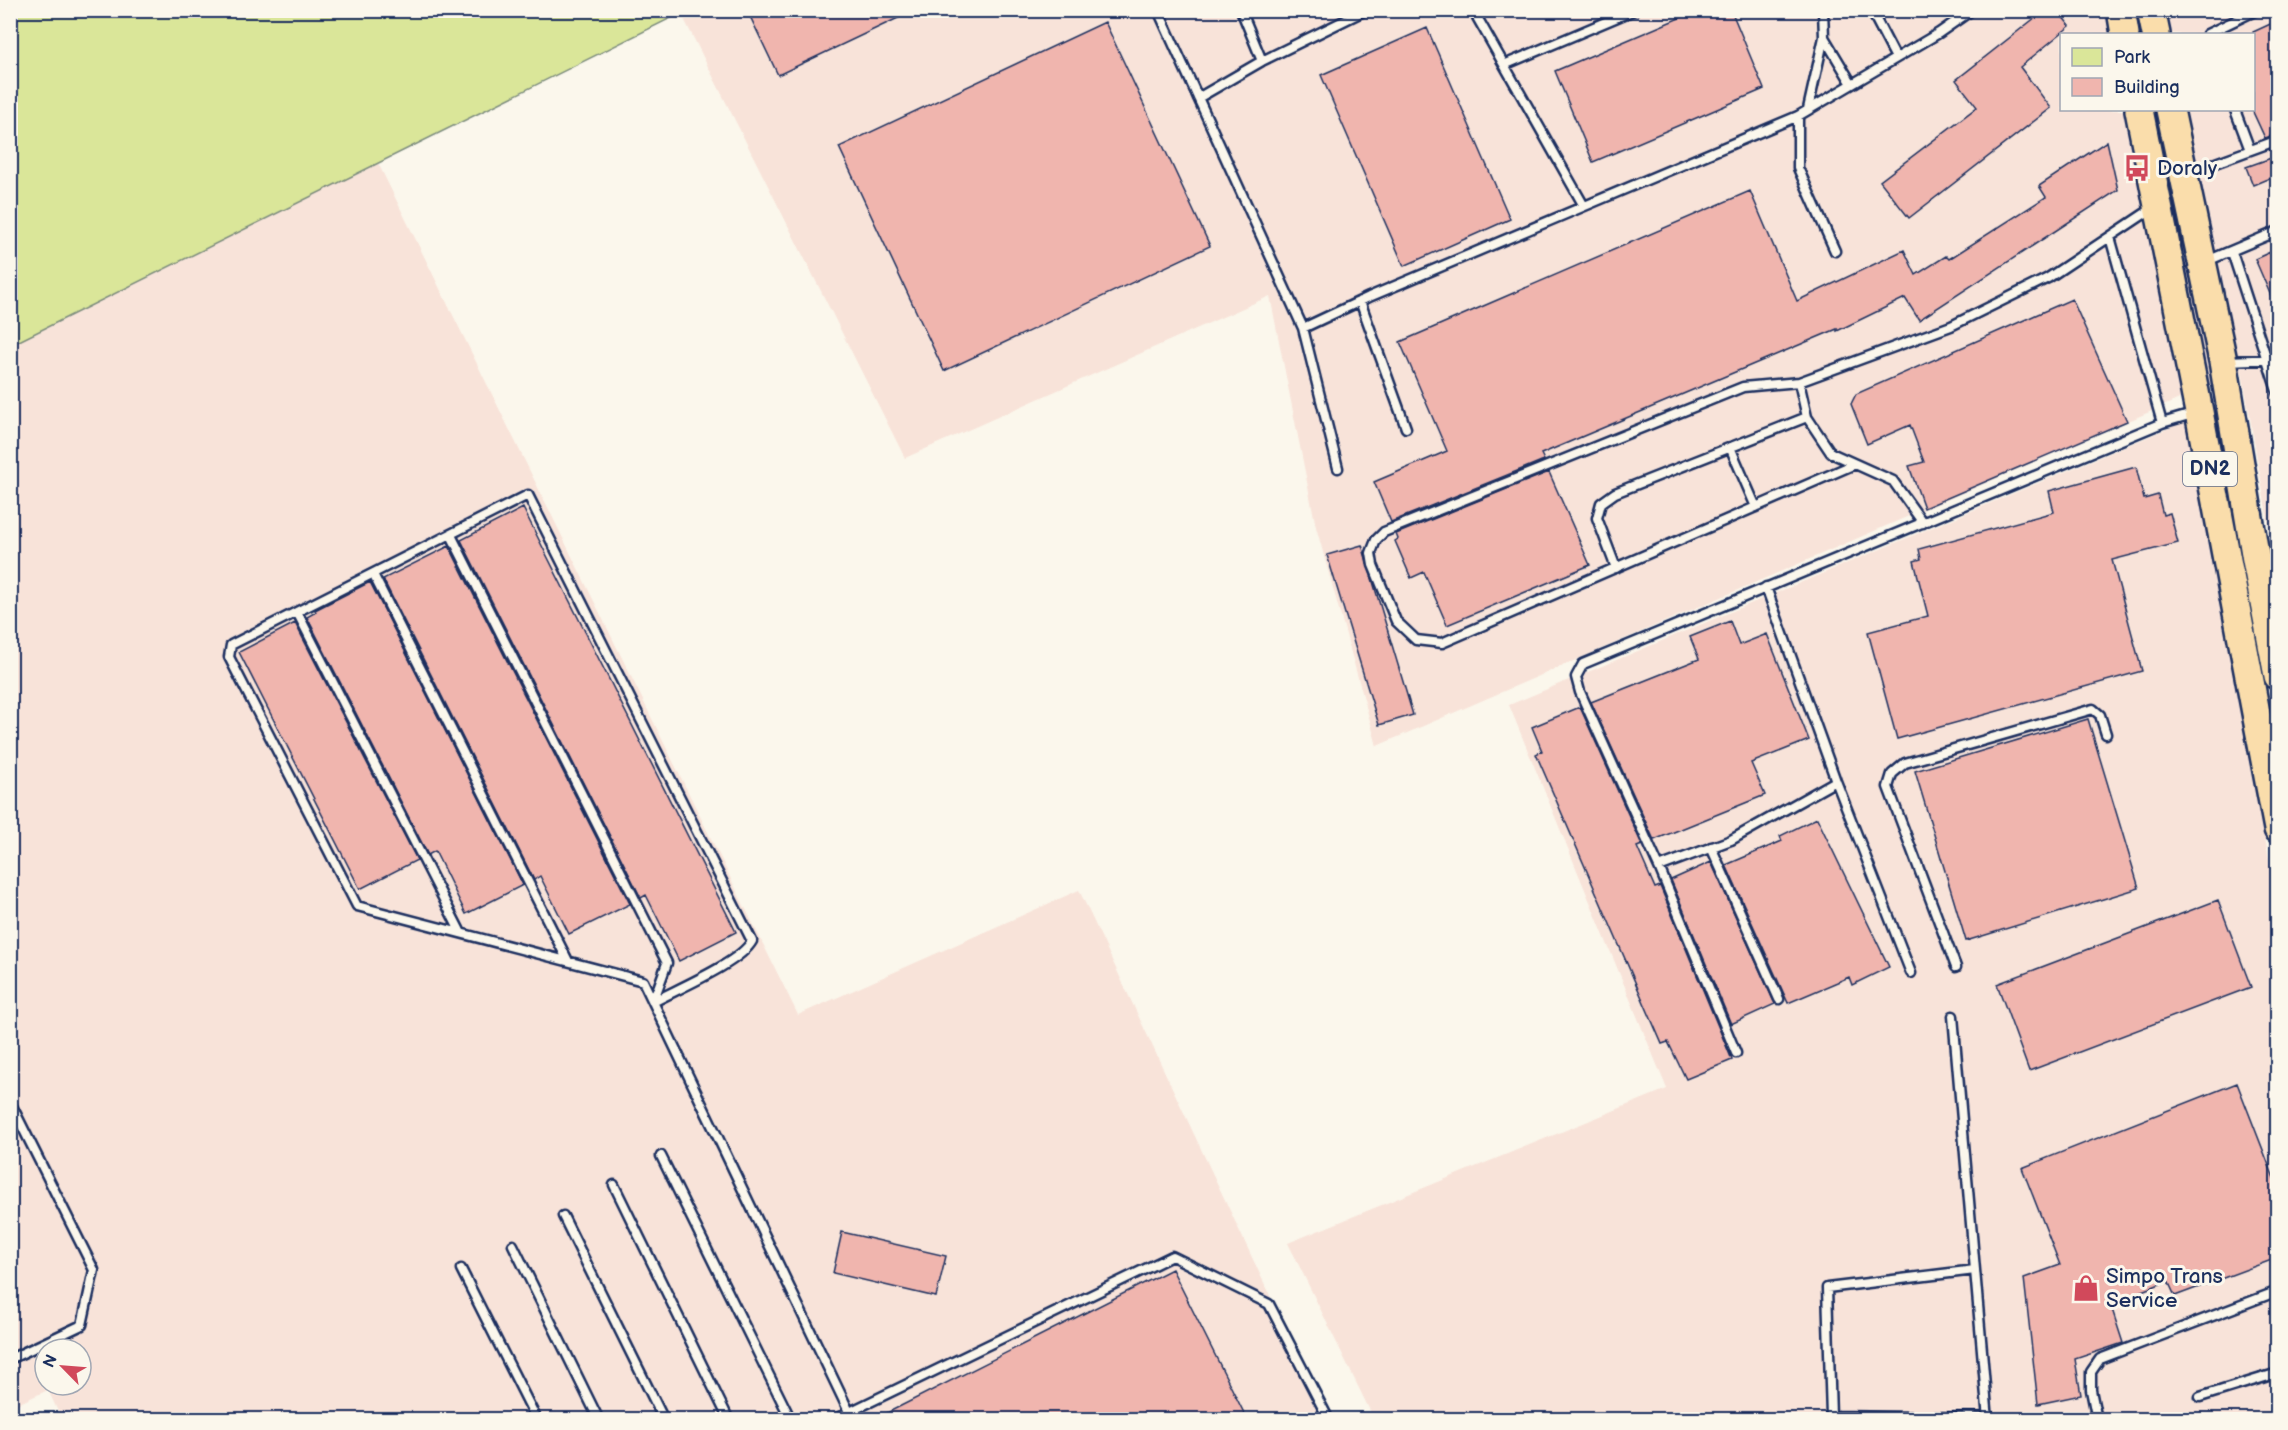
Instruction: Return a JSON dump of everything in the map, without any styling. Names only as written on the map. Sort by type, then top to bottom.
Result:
[{"type":"highway","points":[[2121,10],[2125,33]]},
{"type":"highway","points":[[2151,10],[2156,33]]},
{"type":"highway","name":"DN2","points":[[2139,111],[2199,412],[2277,829]]},
{"type":"highway","name":"DN2","points":[[2170,111],[2267,564],[2277,676]]},
{"type":"lane","points":[[1158,10],[1303,328],[1338,468]]},
{"type":"lane","points":[[1241,10],[1262,61]]},
{"type":"lane","points":[[1198,98],[1262,61],[1366,10]]},
{"type":"lane","points":[[1473,10],[1584,206]]},
{"type":"lane","points":[[1504,65],[1635,10]]},
{"type":"lane","points":[[1808,109],[1824,37],[1823,10]]},
{"type":"lane","points":[[1871,10],[1896,58]]},
{"type":"lane","points":[[1303,328],[1360,301],[1798,116],[1972,10]]},
{"type":"lane","points":[[2209,33],[2257,10]]},
{"type":"lane","points":[[1824,37],[1852,84]]},
{"type":"lane","points":[[2235,111],[2250,150]]},
{"type":"lane","points":[[1798,116],[1798,168],[1835,251]]},
{"type":"lane","points":[[2183,174],[2277,140]]},
{"type":"lane","points":[[1855,464],[1442,643],[1416,640],[1395,621],[1373,565],[1371,553],[1376,540],[1384,532],[1743,387],[1799,382],[1951,326],[2048,278],[2159,205]]},
{"type":"lane","points":[[2204,263],[2277,231]]},
{"type":"lane","points":[[2110,237],[2163,423]]},
{"type":"lane","points":[[2232,252],[2277,394]]},
{"type":"lane","points":[[1360,301],[1406,428]]},
{"type":"lane","points":[[2223,361],[2277,359]]},
{"type":"lane","points":[[1799,382],[1807,417],[1831,453],[1893,481],[1923,523]]},
{"type":"lane","points":[[1736,1053],[1659,867],[1580,692],[1576,677],[1583,664],[2163,423],[2199,412]]},
{"type":"lane","points":[[1616,567],[1597,518],[1601,503],[1615,493],[1807,417]]},
{"type":"lane","points":[[1730,447],[1756,507]]},
{"type":"lane","points":[[653,1002],[721,966],[748,949],[752,941],[528,495],[231,645],[229,657],[357,906],[643,981],[653,1002],[851,1415]]},
{"type":"lane","points":[[451,535],[667,963],[653,1002]]},
{"type":"lane","points":[[373,573],[568,961]]},
{"type":"lane","points":[[1766,587],[1836,781],[1911,973]]},
{"type":"lane","points":[[297,612],[461,933]]},
{"type":"lane","points":[[1956,967],[1888,787],[1892,774],[1905,763],[2093,709],[2100,714],[2106,734]]},
{"type":"lane","points":[[1659,867],[1731,840],[1836,781]]},
{"type":"lane","points":[[1711,847],[1779,999]]},
{"type":"lane","points":[[1953,1016],[1988,1419],[1831,1416],[1827,1288],[1975,1270]]},
{"type":"lane","points":[[10,1101],[94,1270],[82,1325],[10,1359]]},
{"type":"lane","points":[[661,1156],[791,1419]]},
{"type":"lane","points":[[614,1185],[729,1419]]},
{"type":"lane","points":[[563,1216],[664,1419]]},
{"type":"lane","points":[[513,1245],[599,1419]]},
{"type":"lane","points":[[833,1419],[851,1415],[1172,1256],[1269,1304],[1329,1419]]},
{"type":"lane","points":[[461,1269],[537,1419]]},
{"type":"lane","points":[[2097,1419],[2091,1390],[2091,1372],[2100,1359],[2277,1291]]},
{"type":"lane","points":[[2200,1397],[2277,1374]]},
{"type":"shaded area","name":"Doraly","points":[[680,11],[2277,11],[2277,572],[2242,372],[1377,746],[1316,527],[1270,296],[905,458]]},
{"type":"shaded area","points":[[378,163],[798,1015],[1079,890],[1274,1304],[1332,1419],[62,1420],[51,1397],[93,1397],[93,1337],[33,1337],[33,1397],[11,1407],[11,345]]},
{"type":"shaded area","points":[[2188,420],[2277,903],[2277,1419],[1374,1419],[1288,1243],[1667,1089],[1509,705]]},
{"type":"green space","points":[[669,10],[673,17],[11,345],[11,11]]},
{"type":"building","points":[[747,10],[915,10],[778,75]]},
{"type":"building","points":[[1698,10],[1731,10],[1764,89],[1593,162],[1555,71]]},
{"type":"building","points":[[2045,10],[2057,10],[2070,26],[2020,67],[2051,108],[1909,218],[1880,181],[1977,107],[1956,80]]},
{"type":"building","points":[[2277,21],[2277,134],[2265,138],[2253,112],[2255,111],[2255,33],[2253,32]]},
{"type":"building","points":[[1105,22],[1210,246],[944,371],[839,147]]},
{"type":"building","points":[[1427,28],[1510,219],[1404,266],[1321,75]]},
{"type":"building","points":[[2107,141],[2118,190],[1919,320],[1905,298],[1837,331],[1837,329],[1541,454],[1544,460],[1391,522],[1374,482],[1447,451],[1400,342],[1750,191],[1797,301],[1904,250],[1916,275],[1946,256],[1949,259],[2046,197],[2039,186]]},
{"type":"building","points":[[2277,147],[2277,175],[2253,185],[2246,167],[2274,157],[2270,150]]},
{"type":"building","points":[[2277,249],[2277,310],[2255,259]]},
{"type":"building","points":[[2072,299],[2127,421],[1924,508],[1909,466],[1924,462],[1910,425],[1867,444],[1851,404],[1856,394]]},
{"type":"building","points":[[2136,467],[2144,499],[2158,495],[2163,515],[2170,513],[2178,543],[2112,560],[2142,671],[1897,739],[1868,632],[1928,616],[1914,561],[1921,559],[1919,549],[2054,512],[2049,491]]},
{"type":"building","points":[[1549,472],[1590,565],[1447,625],[1424,572],[1411,578],[1395,541],[1398,539],[1396,534]]},
{"type":"building","points":[[523,508],[736,932],[679,961],[646,895],[641,898],[461,540]]},
{"type":"building","points":[[1362,545],[1413,715],[1379,725],[1327,555]]},
{"type":"building","points":[[449,546],[630,904],[569,934],[540,876],[534,880],[383,579]]},
{"type":"building","points":[[370,582],[523,885],[466,914],[435,851],[428,855],[307,617],[316,612],[315,610]]},
{"type":"building","points":[[1730,621],[1739,645],[1767,634],[1809,740],[1751,763],[1765,795],[1654,840],[1591,702],[1699,659],[1690,637]]},
{"type":"building","points":[[295,623],[417,860],[360,889],[239,652]]},
{"type":"building","points":[[1580,707],[1642,845],[1637,847],[1655,888],[1660,886],[1732,1060],[1686,1079],[1668,1042],[1662,1044],[1536,754],[1542,751],[1532,727]]},
{"type":"building","points":[[2088,719],[2139,888],[1966,941],[1915,771]]},
{"type":"building","points":[[1817,818],[1889,967],[1852,985],[1849,977],[1788,1003],[1726,865],[1782,841],[1780,836]]},
{"type":"building","points":[[1711,862],[1775,1004],[1731,1024],[1671,880]]},
{"type":"building","points":[[2218,900],[2251,987],[2029,1071],[1997,984]]},
{"type":"building","points":[[2237,1083],[2277,1186],[2277,1258],[2175,1296],[2168,1281],[2110,1303],[2123,1343],[2075,1359],[2081,1395],[2038,1404],[2024,1278],[2060,1265],[2022,1168]]},
{"type":"building","points":[[842,1232],[946,1256],[936,1297],[833,1273]]},
{"type":"building","points":[[1172,1269],[1247,1419],[875,1419]]},
{"type":"place","name":"Doraly","points":[[2137,168]]},
{"type":"place","name":"Simpo Trans Service","points":[[2086,1288]]}]
